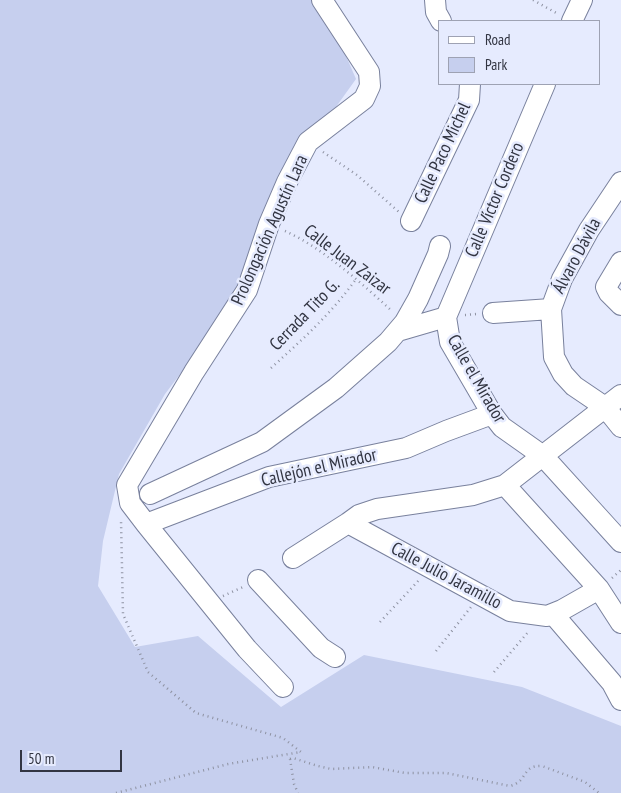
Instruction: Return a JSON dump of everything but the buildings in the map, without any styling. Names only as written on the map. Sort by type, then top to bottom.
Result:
[{"type":"street","name":"Prolongación Agustín Lara","points":[[130,503],[127,485],[194,372],[247,290],[287,182],[308,142],[364,99],[370,86],[369,72],[322,0]]},
{"type":"street","points":[[434,0],[436,12],[440,20]]},
{"type":"street","points":[[568,19],[582,0]]},
{"type":"street","name":"Calle Paco Michel","points":[[411,221],[469,100],[470,85]]},
{"type":"street","name":"Calle Víctor Cordero","points":[[446,317],[545,85]]},
{"type":"street","name":"Álvaro Dávila","points":[[621,182],[588,230],[562,279],[551,309],[554,357],[563,374],[574,386],[605,407],[621,427]]},
{"type":"street","points":[[150,494],[262,442],[336,388],[402,327],[418,299],[440,246]]},
{"type":"street","points":[[621,262],[606,287],[609,293],[621,305]]},
{"type":"street","points":[[493,313],[551,309]]},
{"type":"street","points":[[402,327],[446,317]]},
{"type":"street","name":"Calle el Mirador","points":[[446,317],[450,342],[492,414],[502,426],[544,456],[621,542]]},
{"type":"street","points":[[293,558],[359,514],[376,509],[473,495],[505,485],[621,394]]},
{"type":"street","name":"Callejón el Mirador","points":[[146,524],[269,477],[406,448],[492,414]]},
{"type":"street","points":[[505,485],[599,589],[621,623]]},
{"type":"street","points":[[130,503],[247,649],[284,687]]},
{"type":"street","name":"Calle Julio Jaramillo","points":[[348,523],[510,611],[550,615]]},
{"type":"street","points":[[258,580],[321,648],[334,658]]},
{"type":"street","points":[[599,589],[550,615],[612,683],[621,700]]},
{"type":"path","points":[[533,0],[568,19]]},
{"type":"path","points":[[308,142],[357,174],[411,221]]},
{"type":"path","name":"Calle Juan Zaizar","points":[[270,224],[299,237],[356,279],[402,327]]},
{"type":"path","name":"Cerrada Tito G.","points":[[271,368],[320,324],[342,299],[356,279]]},
{"type":"path","points":[[446,317],[493,313]]},
{"type":"path","points":[[116,793],[228,764],[301,752],[284,738],[196,713],[148,672],[123,614],[121,519],[130,503]]},
{"type":"path","points":[[380,622],[430,568]]},
{"type":"path","points":[[436,651],[480,594]]},
{"type":"path","points":[[494,672],[526,634],[550,615]]},
{"type":"path","points":[[292,753],[290,759],[294,784],[298,793]]},
{"type":"path","points":[[290,759],[293,758],[331,769],[372,767],[405,773],[446,773],[510,786],[522,780],[529,768],[542,766],[585,782],[599,793]]},
{"type":"green space","points":[[0,0],[315,0],[333,26],[356,79],[328,118],[235,302],[165,394],[119,474],[103,541],[98,586],[135,647],[198,636],[281,707],[364,655],[522,687],[621,726],[621,793],[0,793]]}]
